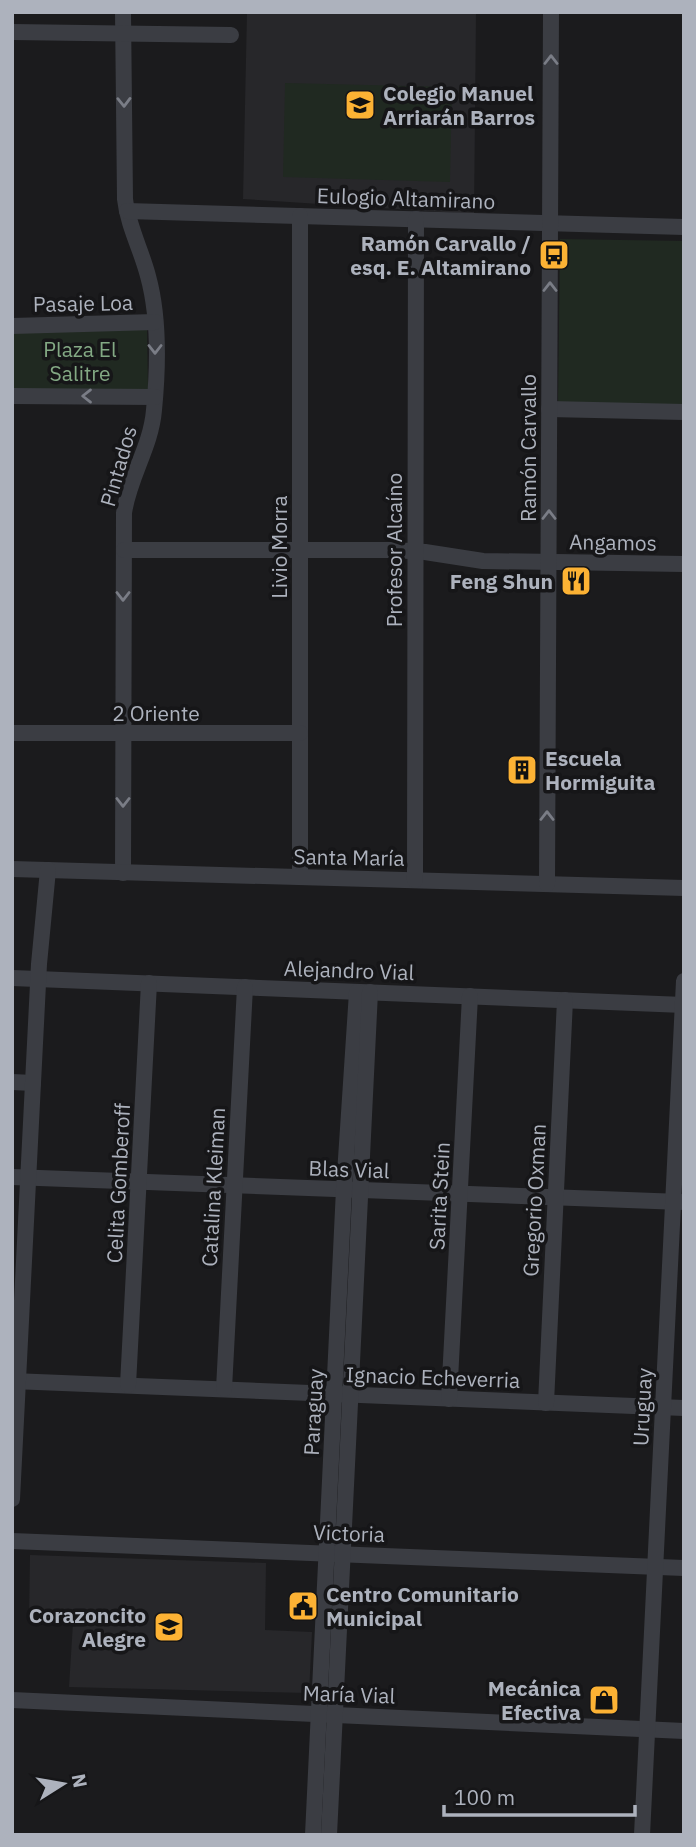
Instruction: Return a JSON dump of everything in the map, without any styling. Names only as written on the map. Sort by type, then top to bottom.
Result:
[{"type":"street","name":"Pintados","points":[[123,12],[127,211],[148,276],[155,322],[155,397],[149,439],[126,502],[122,734],[123,873]]},
{"type":"street","name":"Ramón Carvallo","points":[[547,884],[551,12]]},
{"type":"street","points":[[12,32],[231,35]]},
{"type":"street","name":"Eulogio Altamirano","points":[[127,211],[684,227]]},
{"type":"street","name":"Livio Morra","points":[[300,216],[300,877]]},
{"type":"street","name":"Profesor Alcaíno","points":[[415,880],[416,219]]},
{"type":"street","name":"Pasaje Loa","points":[[12,326],[155,322]]},
{"type":"street","points":[[12,396],[155,397]]},
{"type":"street","points":[[549,409],[684,412]]},
{"type":"street","name":"Angamos","points":[[124,550],[415,551],[483,561],[684,564]]},
{"type":"street","name":"2 Oriente","points":[[12,733],[300,733]]},
{"type":"street","name":"Santa María","points":[[12,869],[684,888]]},
{"type":"street","points":[[12,1499],[20,1177],[33,1083],[48,870]]},
{"type":"street","name":"Alejandro Vial","points":[[12,978],[682,1005]]},
{"type":"street","name":"Uruguay","points":[[642,1835],[663,1407],[679,1202],[684,981]]},
{"type":"street","name":"Celita Gomberoff","points":[[128,1385],[149,983]]},
{"type":"street","name":"Catalina Kleiman","points":[[224,1390],[245,987]]},
{"type":"street","name":"Paraguay","points":[[313,1835],[327,1714],[364,992]]},
{"type":"street","name":"Sarita Stein","points":[[449,1399],[470,996]]},
{"type":"street","name":"Gregorio Oxman","points":[[546,1403],[565,1000]]},
{"type":"street","points":[[12,1082],[33,1083]]},
{"type":"street","name":"Blas Vial","points":[[20,1177],[679,1202]]},
{"type":"street","name":"Ignacio Echeverria","points":[[15,1381],[684,1408]]},
{"type":"street","name":"Victoria","points":[[12,1541],[684,1569]]},
{"type":"street","name":"María Vial","points":[[12,1700],[684,1731]]},
{"type":"street","name":"Paraguay","points":[[327,1714],[329,1835]]},
{"type":"shaded area","name":"Colegio Manuel Arriarán Barros","points":[[247,12],[476,12],[474,214],[243,199]]},
{"type":"shaded area","name":"Corazoncito Alegre","points":[[30,1555],[266,1563],[265,1630],[312,1632],[309,1693],[69,1687],[73,1623],[29,1622]]},
{"type":"green space","points":[[285,83],[452,87],[450,182],[283,177]]},
{"type":"green space","points":[[560,239],[684,241],[684,408],[558,406]]},
{"type":"green space","name":"Plaza El Salitre","points":[[147,329],[148,391],[12,392],[12,330]]},
{"type":"place","name":"Colegio Manuel Arriarán Barros","points":[[360,105]]},
{"type":"place","name":"Ramón Carvallo / esq. E. Altamirano","points":[[554,255]]},
{"type":"place","name":"Feng Shun","points":[[576,581]]},
{"type":"place","name":"Escuela Hormiguita","points":[[522,770]]},
{"type":"place","name":"Centro Comunitario Municipal","points":[[303,1606]]},
{"type":"place","name":"Corazoncito Alegre","points":[[169,1627]]},
{"type":"place","name":"Mecánica Efectiva","points":[[604,1700]]}]
